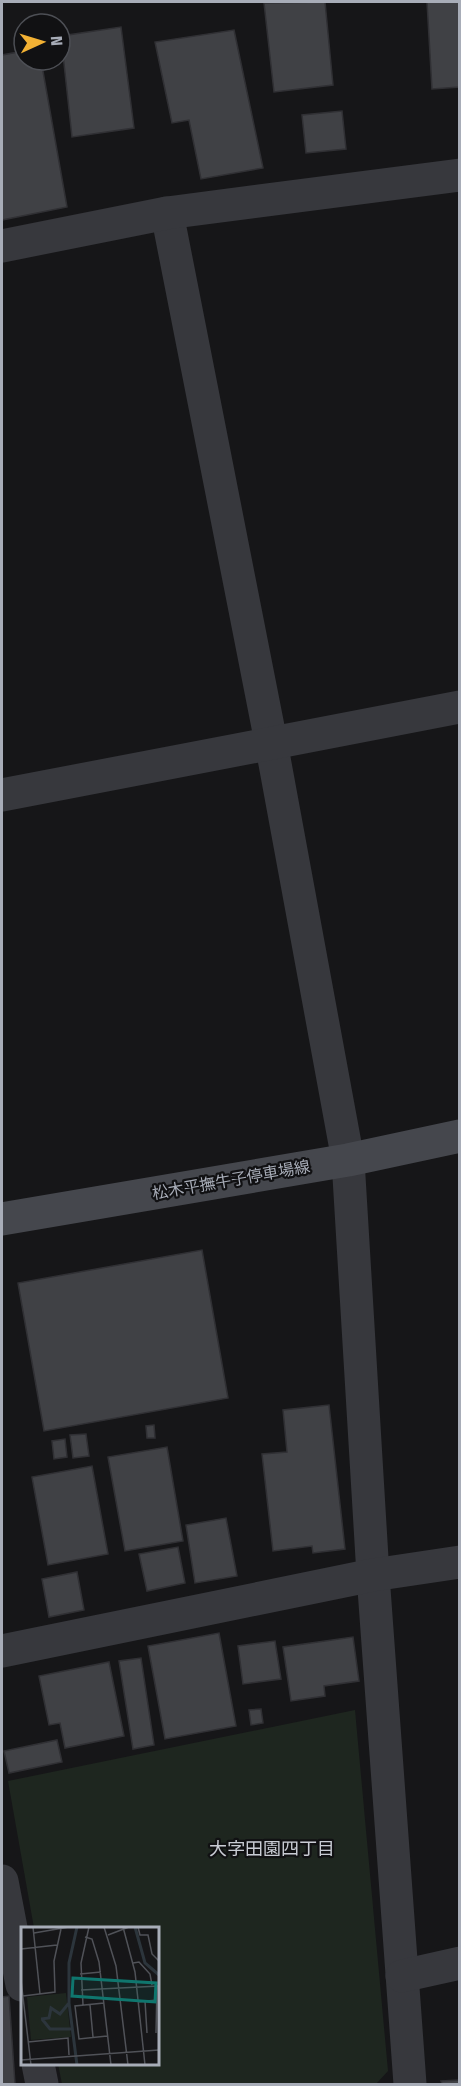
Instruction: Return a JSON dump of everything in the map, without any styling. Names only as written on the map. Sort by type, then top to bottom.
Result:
[{"type":"main road","name":"松木平撫牛子停車場線","points":[[2,1219],[348,1160],[459,1136]]},
{"type":"street","points":[[2,246],[167,213],[459,175]]},
{"type":"street","points":[[167,213],[271,742],[348,1160],[373,1575],[410,2085]]},
{"type":"street","points":[[2,795],[459,707]]},
{"type":"street","points":[[2,1651],[373,1575],[459,1562]]},
{"type":"street","points":[[2,1881],[21,1980]]},
{"type":"street","points":[[402,1976],[459,1963]]},
{"type":"street","points":[[38,2065],[42,2085]]},
{"type":"shaded area","points":[[355,1710],[388,2071],[376,2084],[62,2084],[58,2065],[159,2065],[159,1927],[34,1927],[8,1781]]},
{"type":"building","points":[[325,2],[333,85],[274,92],[264,3]]},
{"type":"building","points":[[427,2],[460,2],[460,87],[432,89]]},
{"type":"building","points":[[121,27],[134,128],[72,137],[65,72],[72,72],[72,34]]},
{"type":"building","points":[[234,30],[263,168],[201,179],[189,120],[172,123],[155,42]]},
{"type":"building","points":[[12,53],[12,72],[43,72],[67,207],[2,220],[2,55]]},
{"type":"building","points":[[342,111],[346,149],[306,153],[302,115]]},
{"type":"building","points":[[202,1250],[228,1398],[44,1431],[18,1283]]},
{"type":"building","points":[[329,1405],[345,1549],[313,1553],[312,1546],[273,1551],[262,1454],[287,1452],[283,1410]]},
{"type":"building","points":[[154,1425],[155,1438],[147,1438],[146,1426]]},
{"type":"building","points":[[86,1434],[89,1456],[73,1458],[70,1435]]},
{"type":"building","points":[[65,1439],[67,1457],[54,1459],[52,1441]]},
{"type":"building","points":[[167,1447],[183,1541],[125,1551],[108,1457]]},
{"type":"building","points":[[92,1466],[108,1554],[48,1565],[32,1477]]},
{"type":"building","points":[[226,1518],[237,1576],[195,1583],[186,1525]]},
{"type":"building","points":[[178,1547],[185,1583],[147,1591],[139,1554]]},
{"type":"building","points":[[77,1572],[84,1610],[49,1617],[42,1579]]},
{"type":"building","points":[[219,1633],[236,1726],[165,1739],[148,1646]]},
{"type":"building","points":[[353,1637],[359,1681],[324,1686],[325,1696],[291,1701],[283,1647]]},
{"type":"building","points":[[275,1641],[281,1679],[243,1684],[238,1646]]},
{"type":"building","points":[[141,1658],[154,1745],[133,1749],[119,1661]]},
{"type":"building","points":[[109,1662],[124,1736],[65,1748],[60,1723],[49,1725],[39,1676]]},
{"type":"building","points":[[261,1709],[263,1723],[251,1725],[249,1710]]},
{"type":"building","points":[[57,1740],[62,1762],[9,1773],[4,1751]]},
{"type":"building","points":[[9,1996],[15,2084],[2,2084],[2,1997]]},
{"type":"building","points":[[460,2080],[460,2084],[442,2084],[441,2081]]},
{"type":"district","name":"大字田園四丁目","points":[[272,1849]]}]
